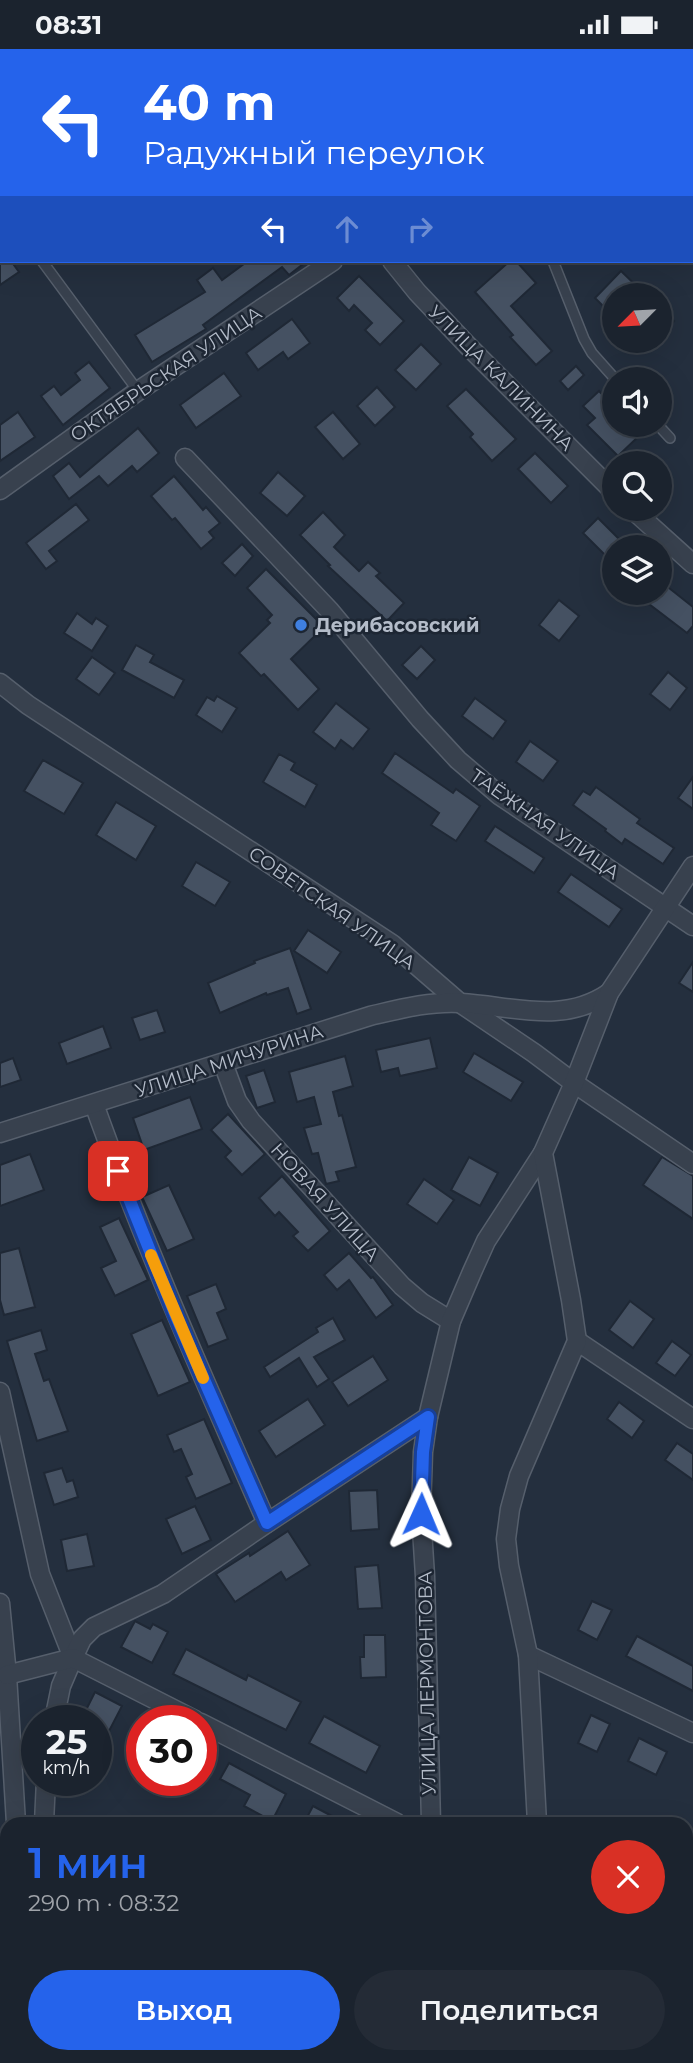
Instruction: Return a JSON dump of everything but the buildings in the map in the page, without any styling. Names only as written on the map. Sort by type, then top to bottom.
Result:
[{"type":"street","name":"ОКТЯБРЬСКАЯ УЛИЦА","points":[[0,491],[138,391],[330,263]]},
{"type":"street","name":"УЛИЦА КАЛИНИНА","points":[[394,263],[468,347],[602,480]]},
{"type":"street","name":"ТАЁЖНАЯ УЛИЦА","points":[[185,458],[316,595],[458,760],[499,796],[693,926]]},
{"type":"street","points":[[646,521],[692,559]]},
{"type":"street","name":"СОВЕТСКАЯ УЛИЦА","points":[[0,683],[28,705],[392,944],[460,1003],[693,1164]]},
{"type":"street","name":"УЛИЦА ЛЕРМОНТОВА","points":[[431,1817],[421,1514],[423,1452],[428,1417],[451,1321],[486,1241],[543,1153],[609,993],[693,866]]},
{"type":"street","name":"УЛИЦА МИЧУРИНА","points":[[0,1133],[370,1016],[428,1004],[460,1003],[533,1011],[563,1011],[581,1008],[609,993]]},
{"type":"street","name":"НОВАЯ УЛИЦА","points":[[223,1063],[237,1101],[251,1121],[402,1286],[422,1303],[451,1321]]},
{"type":"street","points":[[94,1104],[126,1194],[171,1304],[267,1523]]},
{"type":"street","points":[[537,1817],[528,1655],[506,1539],[510,1509],[519,1476],[577,1341],[543,1153]]},
{"type":"street","points":[[577,1341],[693,1419]]},
{"type":"street","points":[[0,1392],[40,1574],[73,1658]]},
{"type":"street","points":[[57,1705],[61,1686],[73,1658],[82,1639],[94,1627],[163,1594],[428,1417]]},
{"type":"street","points":[[0,1604],[16,1817]]},
{"type":"street","points":[[528,1655],[693,1733]]},
{"type":"street","points":[[7,1675],[73,1658],[165,1705]]},
{"type":"street","points":[[217,1731],[385,1817]]},
{"type":"street","points":[[44,1817],[45,1796]]},
{"type":"lane","points":[[43,263],[138,391]]},
{"type":"lane","points":[[554,263],[584,339],[604,367]]},
{"type":"slow traffic","points":[[151,1255],[203,1378]]},
{"type":"place","name":"Дерибасовский","points":[[301,625]]},
{"type":"route","points":[[118,1171],[176,1316],[267,1523],[428,1417],[423,1452],[421,1514]]}]
